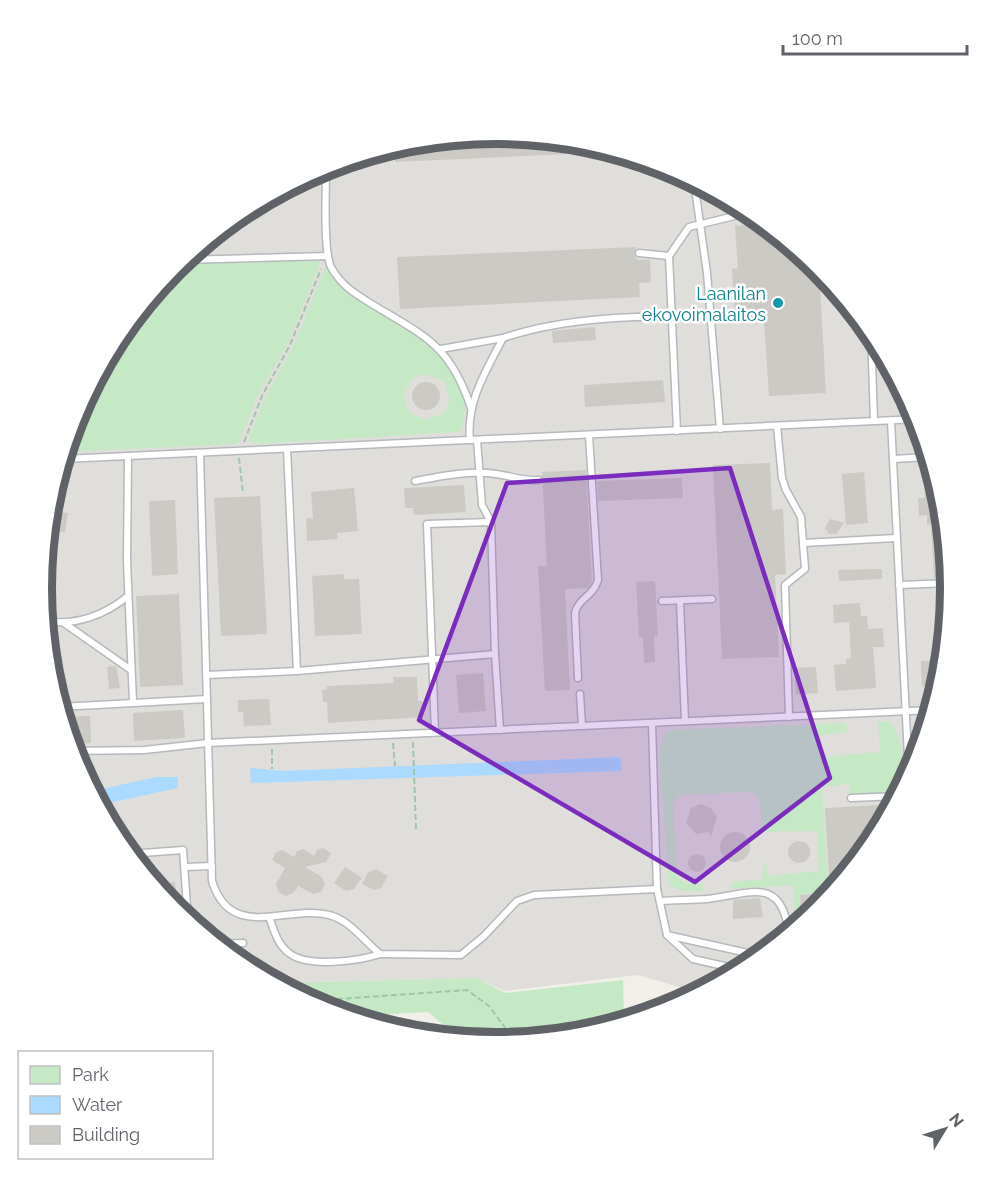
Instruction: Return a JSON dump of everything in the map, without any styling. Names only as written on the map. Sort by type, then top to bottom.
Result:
[{"type":"lane","points":[[328,178],[330,265],[347,289],[428,338],[441,349],[455,368],[471,408],[482,505],[491,522],[500,730]]},
{"type":"lane","points":[[696,192],[701,224],[720,429]]},
{"type":"lane","points":[[677,430],[669,256],[689,227],[737,215]]},
{"type":"lane","points":[[639,253],[669,256]]},
{"type":"lane","points":[[199,260],[328,256]]},
{"type":"lane","points":[[441,349],[503,338],[536,327],[672,316],[710,316]]},
{"type":"lane","points":[[471,408],[476,391],[503,338]]},
{"type":"lane","points":[[872,351],[874,421]]},
{"type":"lane","points":[[72,459],[907,420]]},
{"type":"lane","points":[[891,421],[908,756]]},
{"type":"lane","points":[[777,426],[782,478],[801,517],[805,569],[785,585],[789,717]]},
{"type":"lane","points":[[578,678],[575,613],[577,604],[595,591],[598,580],[589,435]]},
{"type":"lane","points":[[287,449],[297,671]]},
{"type":"lane","points":[[200,453],[212,881],[218,899],[227,908],[241,915],[269,917],[326,914],[344,920],[380,954]]},
{"type":"lane","points":[[128,456],[128,596],[133,702]]},
{"type":"lane","points":[[893,459],[920,457]]},
{"type":"lane","points":[[415,481],[449,475],[480,474],[495,474],[525,481],[538,480]]},
{"type":"lane","points":[[435,732],[427,524],[491,522]]},
{"type":"lane","points":[[803,543],[896,538]]},
{"type":"lane","points":[[899,585],[940,583]]},
{"type":"lane","points":[[53,622],[63,623],[100,615],[128,596]]},
{"type":"lane","points":[[662,601],[712,599]]},
{"type":"lane","points":[[680,600],[685,721]]},
{"type":"lane","points":[[63,623],[131,670]]},
{"type":"lane","points":[[207,675],[297,671],[495,654]]},
{"type":"lane","points":[[580,694],[582,726]]},
{"type":"lane","points":[[69,706],[207,699]]},
{"type":"lane","points":[[83,751],[144,750],[208,742],[923,710]]},
{"type":"lane","points":[[652,723],[657,889],[667,935],[693,959],[728,967]]},
{"type":"lane","points":[[851,798],[889,796]]},
{"type":"lane","points":[[140,853],[183,850],[187,906]]},
{"type":"lane","points":[[184,867],[212,866]]},
{"type":"lane","points":[[269,917],[278,941],[289,954],[303,961],[360,961],[380,954],[460,955],[484,936],[517,901],[534,895],[657,889]]},
{"type":"lane","points":[[660,901],[708,899],[753,891],[768,894],[779,900],[786,912],[788,923]]},
{"type":"lane","points":[[667,935],[749,953]]},
{"type":"lane","points":[[230,944],[243,943]]},
{"type":"path","points":[[243,493],[238,463],[240,451],[262,396],[290,345],[328,256]]},
{"type":"path","points":[[55,633],[63,623]]},
{"type":"path","points":[[393,734],[394,766]]},
{"type":"path","points":[[271,740],[272,769]]},
{"type":"path","points":[[413,755],[416,830]]},
{"type":"path","points":[[329,1000],[467,990],[489,1006],[508,1032]]},
{"type":"highlighted area","points":[[730,468],[830,778],[695,882],[419,720],[507,483]]},
{"type":"shaded area","points":[[496,144],[526,145],[583,153],[611,160],[639,168],[693,190],[767,236],[830,296],[849,318],[881,366],[895,392],[917,446],[937,531],[940,559],[940,618],[932,675],[925,703],[917,731],[895,785],[849,859],[810,902],[767,941],[743,958],[688,989],[638,975],[504,991],[477,978],[292,983],[226,941],[183,902],[144,859],[127,835],[98,785],[86,758],[68,703],[56,646],[53,618],[53,559],[61,502],[68,474],[76,446],[98,392],[112,366],[144,318],[204,255],[226,236],[275,204],[300,190],[354,168],[439,148]]},
{"type":"green space","points":[[317,260],[320,263],[288,343],[257,396],[238,444],[74,452],[98,392],[127,342],[163,296],[195,264]]},
{"type":"green space","points":[[326,266],[346,293],[407,329],[438,352],[460,386],[465,406],[464,423],[459,432],[253,444],[249,438],[265,398],[293,347]],"holes":[[[425,374],[444,381],[450,400],[444,413],[425,420],[409,412],[403,395],[412,379]]]},
{"type":"green space","points":[[889,721],[894,727],[900,743],[903,766],[891,793],[850,796],[849,784],[822,787],[828,883],[820,891],[800,895],[801,911],[793,918],[793,885],[731,889],[731,882],[763,879],[763,862],[766,862],[768,876],[819,871],[817,831],[762,832],[760,801],[753,792],[679,795],[673,803],[677,876],[685,883],[702,883],[703,891],[680,891],[669,884],[659,752],[665,733],[671,730],[846,723],[847,732],[820,735],[822,757],[880,752],[878,722]]},
{"type":"green space","points":[[920,721],[914,738],[914,728]]},
{"type":"green space","points":[[477,978],[505,993],[623,980],[624,1013],[554,1029],[526,1032],[467,1032],[449,1030],[428,1012],[374,1015],[327,999],[292,983]]},
{"type":"water","points":[[620,757],[622,771],[251,783],[250,768],[284,771]]},
{"type":"water","points":[[157,777],[178,777],[178,788],[108,803],[100,789]]},
{"type":"building","points":[[467,145],[526,145],[584,153],[395,162],[395,157],[410,153]]},
{"type":"building","name":"Laanilan ekovoimalaitos","points":[[751,225],[789,255],[804,269],[804,273],[808,273],[820,286],[826,393],[769,396],[764,321],[735,323],[732,269],[738,268],[735,226]]},
{"type":"building","points":[[637,247],[634,253],[637,260],[650,260],[651,282],[639,283],[640,297],[400,309],[397,257]]},
{"type":"building","points":[[595,327],[596,340],[553,343],[552,331]]},
{"type":"building","points":[[663,380],[665,402],[585,407],[584,385]]},
{"type":"building","points":[[426,382],[436,386],[440,396],[436,406],[426,410],[416,406],[412,396],[416,386]]},
{"type":"building","points":[[770,463],[772,510],[783,509],[786,574],[775,575],[779,657],[722,659],[713,465]]},
{"type":"building","points":[[586,470],[592,581],[588,588],[565,589],[570,690],[545,691],[538,566],[547,566],[542,472]]},
{"type":"building","points":[[864,472],[868,523],[846,525],[842,474]]},
{"type":"building","points":[[923,474],[925,474],[932,502],[937,531],[940,577],[934,577],[931,524],[927,525],[927,515],[919,516],[918,498],[925,498]]},
{"type":"building","points":[[682,478],[683,498],[598,501],[597,481]]},
{"type":"building","points":[[464,485],[466,512],[414,515],[413,508],[405,508],[404,488]]},
{"type":"building","points":[[354,488],[358,531],[337,533],[338,539],[307,541],[306,518],[313,518],[311,492]]},
{"type":"building","points":[[260,496],[267,634],[221,636],[214,498]]},
{"type":"building","points":[[175,500],[178,574],[152,576],[149,501]]},
{"type":"building","points":[[59,512],[68,513],[65,532],[56,531]]},
{"type":"building","points":[[830,519],[844,523],[836,534],[829,534],[825,528]]},
{"type":"building","points":[[882,569],[882,579],[839,581],[838,570]]},
{"type":"building","points":[[344,574],[344,579],[359,579],[362,634],[315,636],[312,576]]},
{"type":"building","points":[[655,581],[658,636],[654,636],[655,662],[644,663],[643,637],[639,637],[636,582]]},
{"type":"building","points":[[179,594],[183,685],[140,687],[136,596]]},
{"type":"building","points":[[860,603],[861,616],[867,616],[868,629],[883,628],[884,647],[873,647],[876,688],[836,691],[834,665],[846,664],[846,659],[851,659],[849,622],[834,623],[833,605]]},
{"type":"building","points":[[921,661],[934,661],[929,686],[922,686]]},
{"type":"building","points":[[116,666],[120,688],[109,689],[107,667]]},
{"type":"building","points":[[816,667],[818,693],[796,695],[794,668]]},
{"type":"building","points":[[483,673],[486,711],[459,713],[456,675]]},
{"type":"building","points":[[393,677],[417,677],[418,701],[422,701],[423,717],[328,723],[327,702],[323,702],[322,690],[327,689],[327,686],[394,683]]},
{"type":"building","points":[[269,699],[271,725],[244,726],[243,712],[238,712],[238,700]]},
{"type":"building","points":[[183,710],[185,738],[134,741],[133,713]]},
{"type":"building","points":[[90,716],[91,743],[81,744],[72,717]]},
{"type":"building","points":[[701,804],[711,808],[717,817],[711,837],[709,832],[696,834],[686,823],[691,808]]},
{"type":"building","points":[[879,805],[880,812],[849,859],[829,882],[825,808]]},
{"type":"building","points":[[735,832],[746,836],[750,847],[746,858],[735,862],[724,858],[720,847],[724,836]]},
{"type":"building","points":[[799,841],[807,844],[810,852],[807,860],[799,863],[791,860],[788,852],[791,844]]},
{"type":"building","points":[[323,848],[331,853],[326,862],[305,867],[322,877],[325,885],[321,892],[313,894],[298,886],[293,893],[286,896],[278,892],[276,884],[285,868],[272,860],[276,852],[282,850],[294,857],[297,851],[303,849],[314,856],[317,850]]},
{"type":"building","points":[[697,854],[705,859],[706,863],[701,871],[697,872],[689,867],[688,863],[693,855]]},
{"type":"building","points":[[345,867],[362,878],[354,889],[346,891],[334,883]]},
{"type":"building","points":[[376,869],[388,876],[381,888],[374,890],[362,884],[368,872]]},
{"type":"building","points":[[164,882],[175,882],[176,895]]},
{"type":"building","points":[[818,894],[801,911],[800,895]]},
{"type":"building","points":[[760,898],[763,917],[733,919],[733,900]]},
{"type":"place","name":"Laanilan ekovoimalaitos","points":[[778,303]]}]
